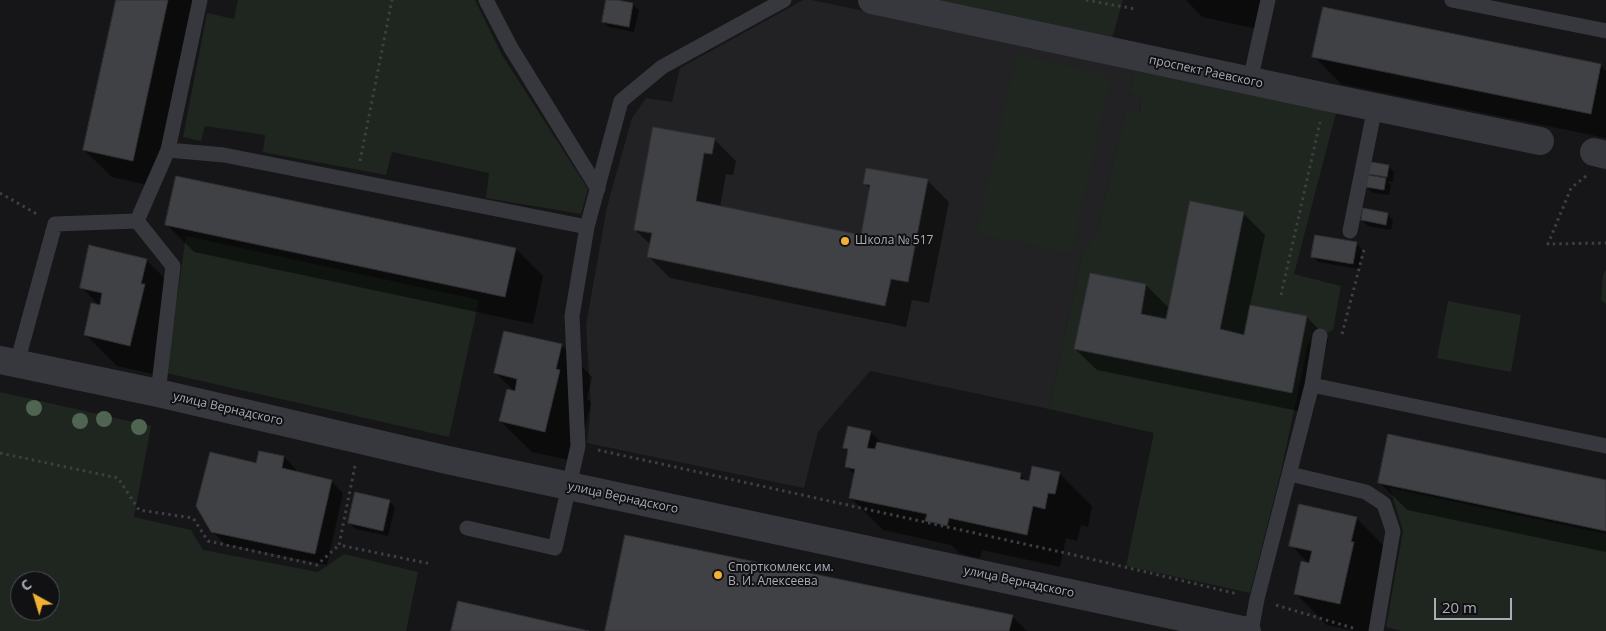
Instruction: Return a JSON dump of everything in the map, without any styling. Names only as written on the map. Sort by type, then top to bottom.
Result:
[{"type":"street","name":"проспект Раевского","points":[[872,0],[1540,141]]},
{"type":"street","name":"улица Вернадского","points":[[8,362],[158,393],[442,459],[1249,631]]},
{"type":"lane","points":[[137,221],[168,150],[200,0]]},
{"type":"lane","points":[[486,0],[511,48],[598,189]]},
{"type":"lane","points":[[467,528],[554,548],[578,446],[572,316],[587,227],[621,100],[662,67],[784,0]]},
{"type":"lane","points":[[1250,81],[1268,0]]},
{"type":"lane","points":[[1452,0],[1606,31]]},
{"type":"lane","points":[[1350,231],[1375,107]]},
{"type":"lane","points":[[168,150],[224,155],[587,227]]},
{"type":"lane","points":[[8,362],[55,224],[137,221]]},
{"type":"lane","points":[[137,221],[173,266],[158,393]]},
{"type":"lane","points":[[1249,631],[1312,385],[1320,336]]},
{"type":"lane","points":[[1312,385],[1606,446]]},
{"type":"lane","points":[[1290,474],[1366,492],[1384,504],[1393,531],[1376,631]]},
{"type":"path","points":[[356,181],[392,0]]},
{"type":"path","points":[[1086,0],[1135,9]]},
{"type":"path","points":[[1281,295],[1326,97]]},
{"type":"path","points":[[1598,159],[1572,188],[1548,244],[1606,243]]},
{"type":"path","points":[[0,193],[55,224]]},
{"type":"path","points":[[1342,335],[1367,237],[1350,231]]},
{"type":"path","points":[[578,446],[1070,554],[1257,599],[1364,631]]},
{"type":"path","points":[[0,453],[118,478],[139,510],[193,518],[208,542],[318,565],[339,545],[355,463]]},
{"type":"path","points":[[339,545],[431,564]]},
{"type":"shaded area","points":[[238,0],[475,0],[502,55],[588,189],[581,214],[486,198],[489,173],[392,152],[386,175],[263,152],[265,135],[205,126],[201,141],[183,137],[207,13],[234,19]]},
{"type":"shaded area","name":"Школа № 517","points":[[803,0],[812,0],[1135,69],[1129,94],[1143,97],[1139,111],[1126,109],[1097,233],[1083,250],[1049,409],[870,371],[818,432],[804,488],[587,443],[591,408],[586,325],[607,207],[632,118],[646,98],[672,102],[680,68]]},
{"type":"shaded area","points":[[913,0],[1123,0],[1112,39]]},
{"type":"shaded area","points":[[1017,54],[1111,76],[1071,254],[977,233]]},
{"type":"shaded area","points":[[1135,69],[1336,113],[1294,274],[1341,286],[1333,330],[1308,344],[1281,472],[1250,593],[1126,566],[1154,433],[1049,409],[1083,250],[1097,233],[1126,108],[1140,111],[1142,97],[1129,94]]},
{"type":"shaded area","points":[[186,236],[479,300],[449,437],[166,373]]},
{"type":"shaded area","points":[[1606,269],[1606,304],[1601,300],[1603,275]]},
{"type":"shaded area","points":[[1448,301],[1521,315],[1511,372],[1437,358]]},
{"type":"shaded area","points":[[0,392],[151,426],[134,517],[191,530],[203,550],[318,572],[344,554],[418,572],[406,631],[0,631]]},
{"type":"shaded area","points":[[1390,488],[1606,534],[1606,631],[1401,631],[1386,627],[1403,531]]},
{"type":"building","points":[[116,0],[168,0],[133,161],[83,150]]},
{"type":"building","points":[[606,0],[633,3],[629,27],[602,22]]},
{"type":"building","points":[[1323,7],[1601,64],[1591,114],[1312,57]]},
{"type":"building","points":[[653,127],[715,138],[712,154],[704,153],[696,201],[861,235],[870,185],[863,184],[866,168],[928,179],[908,282],[891,279],[885,306],[647,257],[652,233],[634,230]]},
{"type":"building","points":[[1371,162],[1389,165],[1387,177],[1368,174]]},
{"type":"building","points":[[1368,175],[1386,178],[1384,190],[1366,187]]},
{"type":"building","points":[[176,176],[516,248],[505,297],[165,225]]},
{"type":"building","points":[[1190,201],[1244,212],[1220,329],[1244,335],[1250,305],[1307,316],[1292,393],[1074,349],[1090,273],[1146,284],[1141,314],[1166,319]]},
{"type":"building","points":[[1363,208],[1388,213],[1386,225],[1361,220]]},
{"type":"building","points":[[1315,235],[1357,242],[1353,264],[1311,257]]},
{"type":"building","points":[[89,245],[147,259],[141,284],[145,284],[130,346],[84,335],[91,303],[100,305],[102,293],[80,288]]},
{"type":"building","points":[[504,331],[562,344],[556,369],[560,370],[545,432],[499,421],[507,389],[515,391],[517,379],[494,373]]},
{"type":"building","points":[[848,426],[871,431],[867,448],[875,449],[877,442],[1021,473],[1020,479],[1029,481],[1032,466],[1060,472],[1055,494],[1048,493],[1045,509],[1033,506],[1027,535],[949,518],[947,526],[925,521],[927,514],[849,498],[855,469],[845,467],[848,449],[843,448]]},
{"type":"building","points":[[1388,434],[1606,480],[1606,531],[1378,483]]},
{"type":"building","points":[[259,451],[284,456],[282,468],[332,480],[315,554],[211,532],[196,506],[210,452],[256,463]]},
{"type":"building","points":[[355,492],[390,500],[383,531],[348,523]]},
{"type":"building","points":[[1299,504],[1357,517],[1351,542],[1354,542],[1340,604],[1294,594],[1301,561],[1309,563],[1312,551],[1289,546]]},
{"type":"building","name":"Спорткомлекс им. В. И. Алексеева","points":[[625,535],[1013,615],[1009,631],[605,631]]},
{"type":"building","points":[[458,601],[589,631],[451,631]]},
{"type":"place","name":"Школа № 517","points":[[845,241]]},
{"type":"place","name":"Спорткомлекс им. В. И. Алексеева","points":[[718,575]]}]
